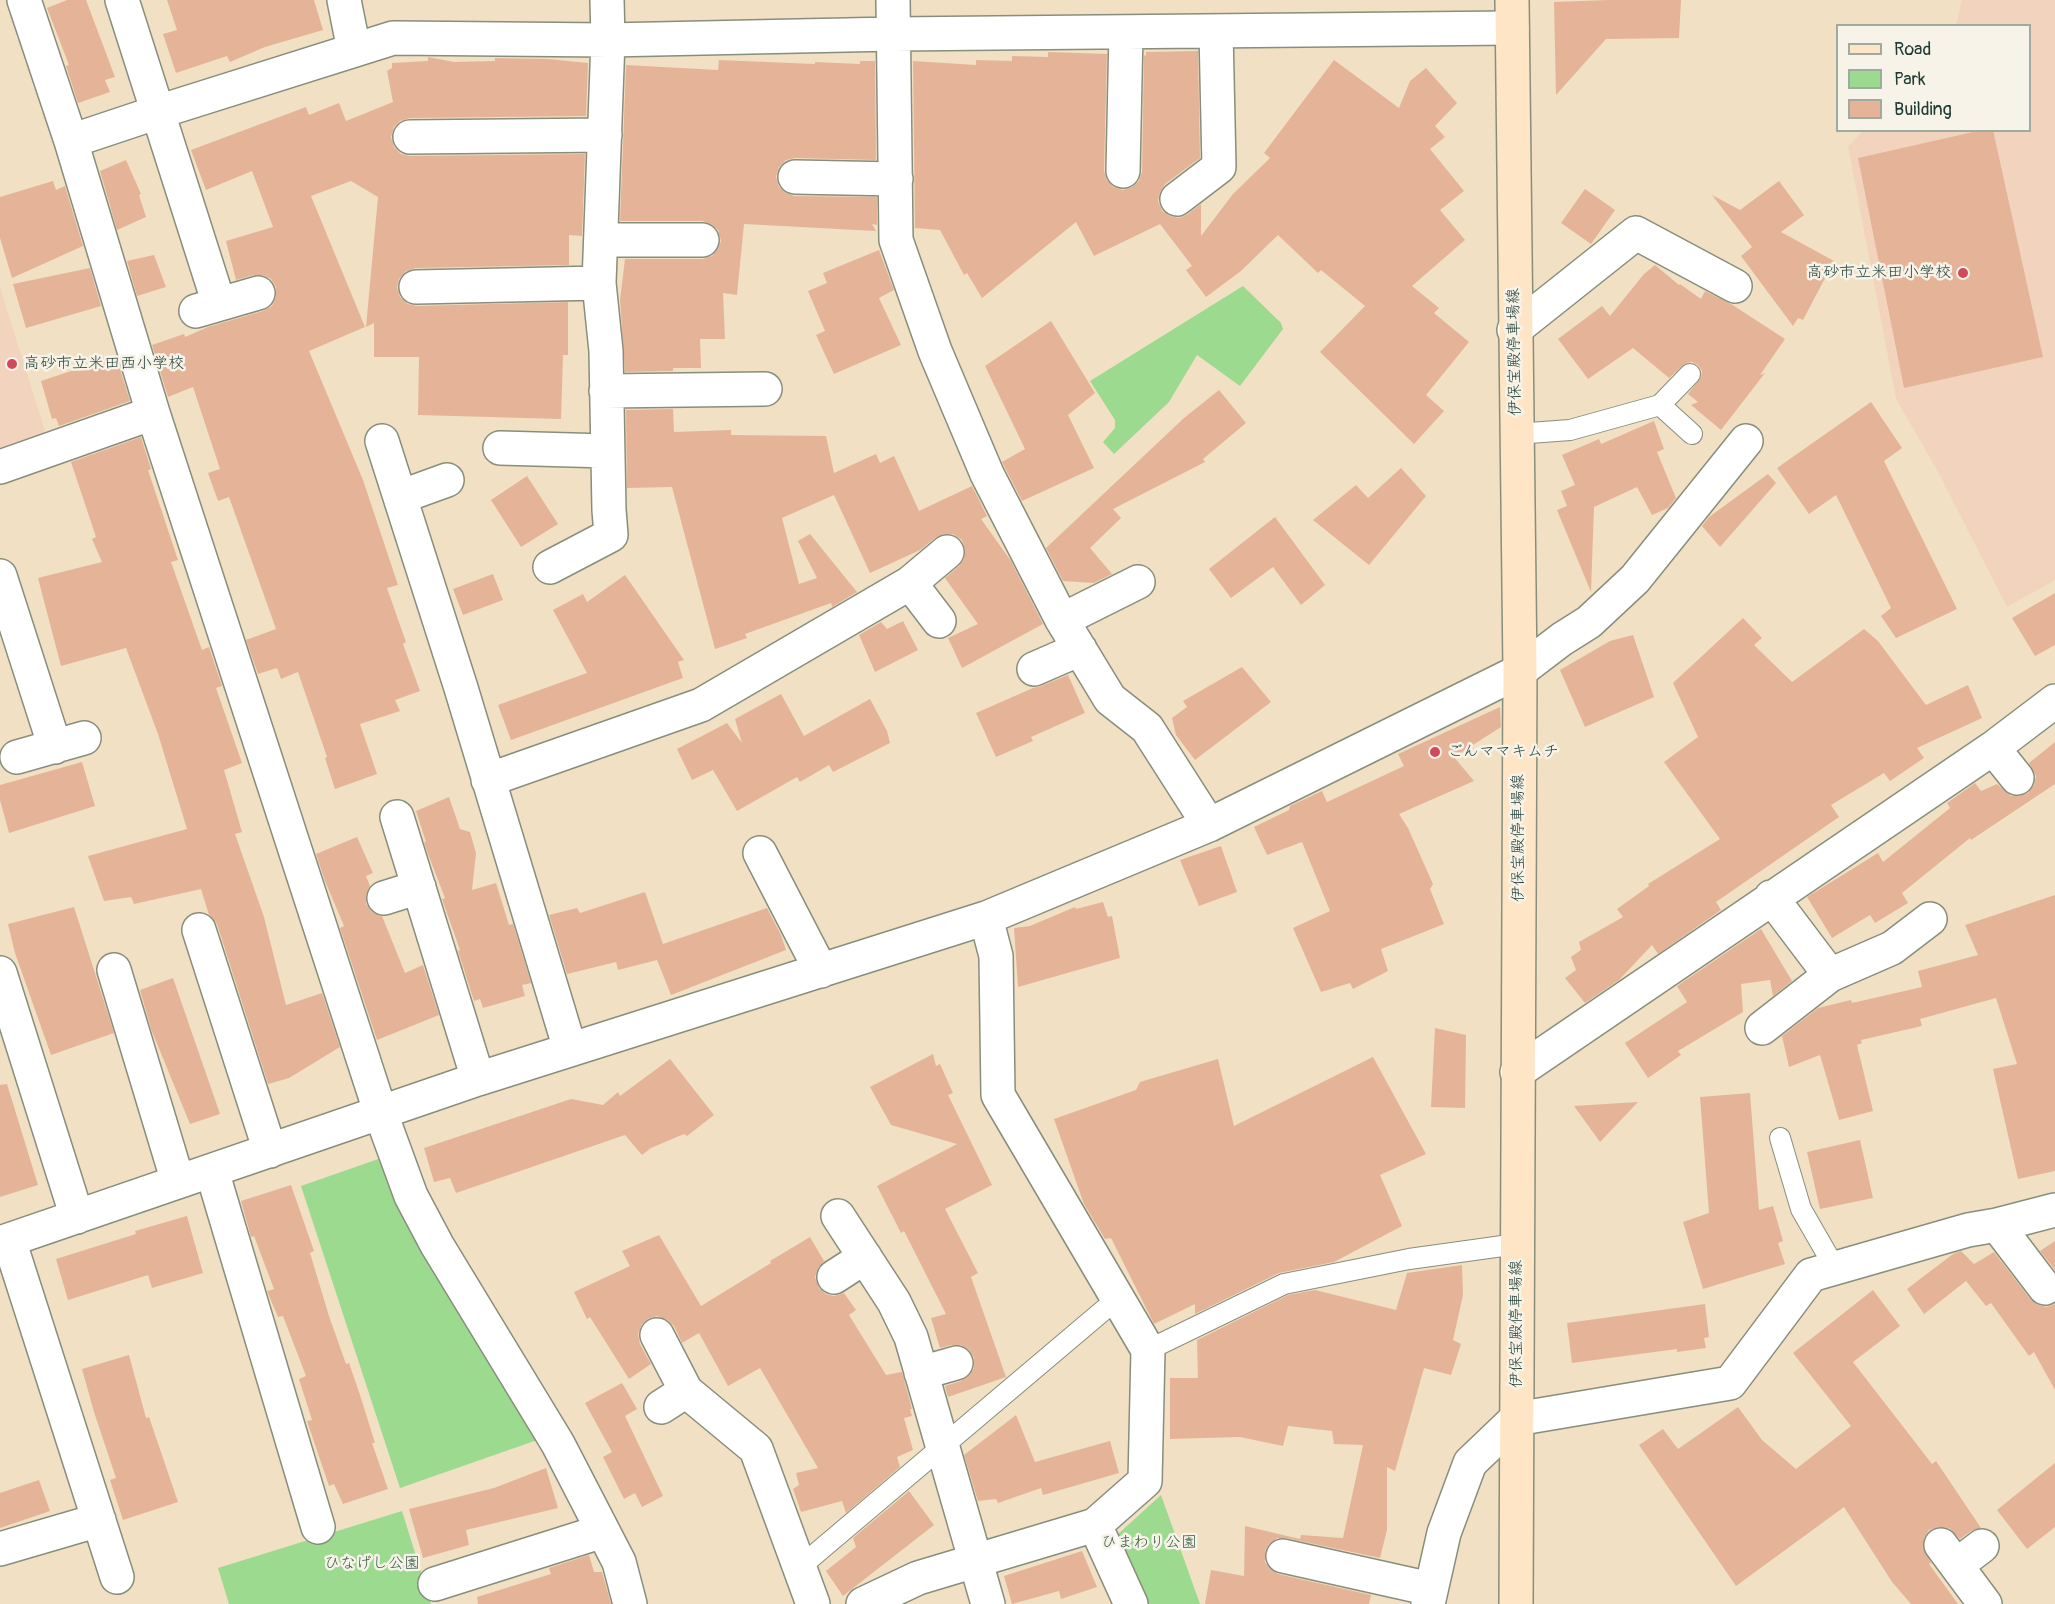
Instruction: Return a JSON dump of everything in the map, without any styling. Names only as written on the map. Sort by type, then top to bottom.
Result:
[{"type":"main road","name":"伊保宝殿停車場線","points":[[1512,14],[1514,330],[1520,671],[1516,1604]]},
{"type":"street","points":[[24,0],[71,141],[153,413],[381,1114],[411,1196],[437,1245],[558,1444],[619,1562],[630,1604]]},
{"type":"street","points":[[122,0],[158,111],[208,308],[258,293]]},
{"type":"street","points":[[344,0],[354,50]]},
{"type":"street","points":[[550,567],[611,535],[606,351],[599,284],[608,40],[607,0]]},
{"type":"street","points":[[893,0],[896,240],[936,351],[987,474],[1062,620],[1110,699],[1147,728],[1209,825]]},
{"type":"street","points":[[71,141],[158,111],[393,38],[608,40],[1216,31],[1512,14]]},
{"type":"street","points":[[1177,199],[1219,167],[1216,31]]},
{"type":"street","points":[[1123,171],[1126,32]]},
{"type":"street","points":[[410,137],[605,135]]},
{"type":"street","points":[[795,177],[896,179]]},
{"type":"street","points":[[1514,330],[1636,232],[1735,286]]},
{"type":"street","points":[[602,240],[702,240]]},
{"type":"street","points":[[416,287],[599,284]]},
{"type":"street","points":[[606,391],[765,390]]},
{"type":"street","points":[[0,467],[153,413]]},
{"type":"street","points":[[382,441],[461,688],[474,766],[570,1049]]},
{"type":"street","points":[[117,1577],[5,1241],[478,1079],[986,918],[1209,825],[1520,671],[1589,622],[1635,579],[1746,441]]},
{"type":"street","points":[[500,447],[607,451]]},
{"type":"street","points":[[400,497],[447,480]]},
{"type":"street","points":[[474,766],[701,705],[910,583],[947,552]]},
{"type":"street","points":[[0,576],[69,742],[17,757]]},
{"type":"street","points":[[1062,620],[1138,582]]},
{"type":"street","points":[[910,583],[939,621]]},
{"type":"street","points":[[1034,669],[1080,649]]},
{"type":"street","points":[[1517,1072],[1993,748],[2055,701]]},
{"type":"street","points":[[1993,748],[2017,778]]},
{"type":"street","points":[[397,817],[478,1079]]},
{"type":"street","points":[[760,853],[822,971]]},
{"type":"street","points":[[384,898],[419,887]]},
{"type":"street","points":[[1771,897],[1830,975]]},
{"type":"street","points":[[863,1604],[918,1578],[1095,1525],[1145,1481],[1148,1350],[998,1095],[996,956],[986,918]]},
{"type":"street","points":[[1762,1028],[1830,975],[1892,948],[1930,919]]},
{"type":"street","points":[[199,930],[270,1151]]},
{"type":"street","points":[[114,970],[178,1182]]},
{"type":"street","points":[[0,973],[76,1217]]},
{"type":"street","points":[[213,1171],[318,1527]]},
{"type":"street","points":[[1283,1556],[1429,1597],[1444,1533],[1470,1463],[1516,1419],[1730,1383],[1811,1275],[1968,1230],[2055,1210]]},
{"type":"street","points":[[838,1216],[899,1311],[911,1337],[988,1604]]},
{"type":"street","points":[[1997,1225],[2045,1288]]},
{"type":"street","points":[[834,1277],[865,1257]]},
{"type":"street","points":[[657,1335],[673,1399],[756,1449],[813,1604]]},
{"type":"street","points":[[921,1373],[956,1363]]},
{"type":"street","points":[[0,1549],[99,1520]]},
{"type":"street","points":[[1095,1525],[1131,1604]]},
{"type":"street","points":[[435,1584],[603,1531]]},
{"type":"street","points":[[1960,1552],[1985,1604]]},
{"type":"lane","points":[[1516,434],[1570,430],[1660,405],[1689,374]]},
{"type":"lane","points":[[1660,405],[1692,434]]},
{"type":"lane","points":[[1780,1138],[1801,1209],[1835,1268]]},
{"type":"lane","points":[[1148,1350],[1284,1284],[1409,1259],[1517,1244]]},
{"type":"lane","points":[[800,1567],[1118,1298]]},
{"type":"shaded area","name":"高砂市立米田小学校","points":[[1962,0],[2055,0],[2055,580],[2007,607],[1937,470],[1896,399],[1848,146],[1862,132],[2031,132],[2031,24],[1956,24]]},
{"type":"shaded area","name":"高砂市立米田西小学校","points":[[0,287],[48,441],[0,456]]},
{"type":"green space","points":[[1243,286],[1281,323],[1283,329],[1240,386],[1197,355],[1169,402],[1114,454],[1103,442],[1115,428],[1115,420],[1090,381]]},
{"type":"green space","points":[[384,1157],[543,1438],[400,1488],[301,1186]]},
{"type":"green space","name":"ひまわり公園","points":[[1161,1495],[1200,1604],[1143,1604],[1117,1535]]},
{"type":"green space","name":"ひなげし公園","points":[[402,1511],[431,1604],[229,1604],[218,1568]]},
{"type":"building","points":[[67,0],[86,0],[115,77],[105,80],[110,92],[78,103],[66,66],[69,65],[47,8]]},
{"type":"building","points":[[167,0],[314,0],[323,30],[265,47],[230,62],[227,56],[176,73],[163,34],[177,30]]},
{"type":"building","points":[[1681,0],[1679,38],[1606,39],[1556,95],[1554,2]]},
{"type":"building","points":[[1198,51],[1200,158],[1165,184],[1158,201],[1162,211],[1179,218],[1201,204],[1201,236],[1233,194],[1270,158],[1264,153],[1334,60],[1399,108],[1410,81],[1426,68],[1457,103],[1435,126],[1445,137],[1430,149],[1464,191],[1440,210],[1465,240],[1412,286],[1439,308],[1434,313],[1469,342],[1426,395],[1444,411],[1414,444],[1320,352],[1365,306],[1321,270],[1318,273],[1278,235],[1241,271],[1206,297],[1186,270],[1192,266],[1160,224],[1094,256],[1076,222],[982,298],[967,273],[964,275],[940,230],[915,228],[913,61],[976,65],[976,60],[1012,61],[1012,56],[1048,57],[1048,52],[1107,54],[1104,171],[1113,187],[1123,190],[1139,181],[1142,172],[1144,55],[1146,56],[1146,52]]},
{"type":"building","points":[[428,57],[454,62],[495,61],[495,58],[548,59],[588,63],[586,116],[410,118],[400,121],[394,127],[391,137],[394,147],[401,154],[410,156],[585,154],[582,236],[569,235],[569,265],[416,268],[406,271],[399,279],[397,287],[400,297],[408,304],[416,306],[568,302],[568,355],[563,355],[561,419],[418,415],[419,357],[374,357],[374,323],[366,327],[378,197],[351,181],[311,196],[365,327],[309,351],[363,480],[398,585],[387,588],[406,642],[403,644],[420,691],[395,700],[400,711],[360,724],[377,774],[335,789],[325,758],[327,757],[298,672],[281,679],[277,668],[258,674],[246,640],[276,629],[229,497],[218,501],[208,473],[220,469],[193,387],[168,397],[152,345],[184,334],[185,337],[208,327],[263,311],[272,306],[276,297],[276,287],[271,279],[263,275],[253,275],[236,280],[226,241],[273,227],[252,171],[206,190],[191,150],[306,107],[309,115],[339,103],[346,121],[393,102],[387,71],[392,68],[392,63],[428,61]]},
{"type":"building","points":[[719,60],[815,64],[815,62],[860,64],[860,61],[875,61],[876,160],[795,158],[786,160],[779,167],[776,177],[779,187],[794,196],[877,197],[877,225],[872,224],[876,231],[744,224],[737,295],[723,293],[725,339],[700,339],[701,368],[625,372],[620,300],[625,259],[703,259],[712,256],[721,241],[718,230],[703,221],[620,221],[626,65],[718,70]]},
{"type":"building","points":[[1973,132],[1993,132],[2043,357],[1904,388],[1858,158]]},
{"type":"building","points":[[126,160],[141,194],[139,195],[146,217],[117,230],[100,171]]},
{"type":"building","points":[[53,181],[56,190],[65,186],[83,246],[12,278],[0,238],[0,197]]},
{"type":"building","points":[[1779,181],[1804,215],[1781,232],[1834,261],[1803,320],[1798,318],[1793,326],[1741,256],[1752,247],[1712,195],[1740,210]]},
{"type":"building","points":[[1585,189],[1615,210],[1591,244],[1561,223]]},
{"type":"building","points":[[879,250],[894,290],[879,298],[901,345],[834,374],[816,335],[825,331],[808,291],[827,283],[823,273]]},
{"type":"building","points":[[154,255],[166,287],[137,296],[127,261]]},
{"type":"building","points":[[1655,265],[1679,285],[1701,299],[1705,291],[1731,304],[1785,339],[1760,375],[1765,373],[1721,430],[1691,405],[1698,402],[1688,394],[1701,377],[1702,371],[1698,365],[1692,362],[1686,363],[1669,378],[1633,348],[1588,379],[1558,339],[1602,306],[1610,316],[1644,274]]},
{"type":"building","points":[[90,268],[101,306],[26,328],[13,284]]},
{"type":"building","points":[[1051,321],[1095,393],[1068,415],[1094,468],[1022,501],[1002,462],[1025,449],[985,366]]},
{"type":"building","points":[[116,356],[130,401],[59,426],[56,418],[52,419],[41,381]]},
{"type":"building","points":[[1219,390],[1246,423],[1203,459],[1205,462],[1113,509],[1121,518],[1090,548],[1112,574],[1094,583],[1063,581],[1046,548],[1184,418]]},
{"type":"building","points":[[1871,402],[1902,448],[1884,461],[1957,609],[1896,638],[1881,616],[1891,608],[1836,495],[1809,514],[1777,468]]},
{"type":"building","points":[[673,409],[674,432],[731,430],[731,435],[826,436],[834,473],[876,454],[880,463],[894,456],[919,511],[972,486],[987,516],[981,519],[1011,561],[1043,624],[962,668],[948,638],[978,624],[945,578],[964,559],[965,549],[962,540],[953,534],[943,534],[920,550],[870,573],[834,495],[782,518],[799,584],[817,578],[798,541],[810,534],[857,592],[832,607],[831,603],[745,634],[747,638],[715,649],[672,487],[627,488],[626,410]]},
{"type":"building","points":[[1654,421],[1664,449],[1657,452],[1676,498],[1668,508],[1652,515],[1637,487],[1594,507],[1591,592],[1557,510],[1567,506],[1561,491],[1575,485],[1562,455],[1599,439],[1601,444]]},
{"type":"building","points":[[141,437],[151,469],[148,470],[178,560],[171,562],[202,650],[209,647],[222,686],[216,688],[242,763],[224,770],[242,832],[235,834],[264,917],[286,1005],[322,993],[340,1047],[289,1078],[268,1084],[217,924],[209,915],[201,889],[134,904],[131,897],[104,901],[88,856],[187,829],[158,734],[126,648],[61,666],[38,578],[102,562],[92,539],[96,537],[71,462]]},
{"type":"building","points":[[1401,468],[1426,496],[1369,565],[1313,520],[1356,485],[1368,498]]},
{"type":"building","points":[[1768,474],[1776,483],[1720,547],[1702,526],[1709,517]]},
{"type":"building","points":[[527,476],[558,524],[521,547],[491,500]]},
{"type":"building","points":[[1275,517],[1325,585],[1301,605],[1273,567],[1231,598],[1209,569]]},
{"type":"building","points":[[493,574],[503,600],[463,615],[453,589]]},
{"type":"building","points":[[625,575],[684,660],[678,662],[683,678],[511,740],[498,705],[587,673],[553,610],[583,594],[587,602]]},
{"type":"building","points":[[2055,593],[2055,645],[2035,656],[2012,618]]},
{"type":"building","points":[[1743,618],[1762,638],[1754,645],[1792,682],[1864,629],[1878,641],[1926,705],[1968,685],[1982,718],[1917,748],[1924,758],[1890,781],[1884,773],[1831,805],[1839,817],[1716,902],[1721,910],[1658,954],[1652,945],[1619,980],[1585,1003],[1565,978],[1576,970],[1571,957],[1581,950],[1579,942],[1623,917],[1617,909],[1649,886],[1648,884],[1720,839],[1664,762],[1698,737],[1673,683]]},
{"type":"building","points":[[903,621],[918,650],[875,672],[859,635],[881,622],[887,629]]},
{"type":"building","points":[[1633,635],[1654,697],[1585,727],[1560,670],[1610,641]]},
{"type":"building","points":[[1242,667],[1271,702],[1195,760],[1176,735],[1172,718],[1187,707],[1183,701]]},
{"type":"building","points":[[1068,675],[1085,713],[1031,737],[1033,741],[996,757],[976,713]]},
{"type":"building","points":[[781,694],[804,736],[870,699],[887,731],[890,743],[833,772],[829,765],[800,782],[797,777],[737,811],[713,770],[692,780],[677,749],[727,723],[742,743],[735,719]]},
{"type":"building","points":[[1500,707],[1501,727],[1454,757],[1474,781],[1399,814],[1408,828],[1433,884],[1430,889],[1444,924],[1381,949],[1388,971],[1353,989],[1350,983],[1321,992],[1293,928],[1330,911],[1302,842],[1267,855],[1254,827],[1322,791],[1327,802],[1404,766],[1398,754]]},
{"type":"building","points":[[2055,742],[2055,784],[1971,840],[1970,838],[1902,893],[1908,903],[1875,923],[1870,915],[1832,938],[1807,897],[1878,853],[1883,862],[1950,808],[1947,803],[1975,783],[1981,791],[1997,784],[2011,796],[2028,793],[2034,785],[2036,776],[2029,763]]},
{"type":"building","points":[[82,762],[95,806],[9,833],[0,800],[0,785]]},
{"type":"building","points":[[449,797],[460,829],[470,832],[476,853],[472,890],[496,883],[509,925],[513,924],[531,983],[522,985],[525,996],[483,1008],[480,999],[474,1001],[458,951],[460,950],[442,899],[445,898],[424,842],[426,842],[416,811]]},
{"type":"building","points":[[357,837],[373,873],[366,876],[370,886],[366,895],[366,904],[372,912],[382,916],[405,973],[423,965],[439,1015],[377,1040],[340,928],[344,926],[316,854]]},
{"type":"building","points":[[1221,846],[1237,892],[1199,906],[1180,860]]},
{"type":"building","points":[[645,892],[663,944],[767,908],[786,950],[671,995],[657,960],[618,970],[616,962],[567,974],[549,915],[577,908],[580,913]]},
{"type":"building","points":[[2055,895],[2055,1171],[2018,1179],[1993,1069],[2017,1064],[1996,998],[1920,1019],[1922,1026],[1861,1040],[1862,1043],[1857,1045],[1873,1111],[1839,1120],[1820,1055],[1789,1067],[1782,1036],[1818,1008],[1851,1000],[1852,1003],[1922,987],[1918,971],[1978,955],[1965,925]]},
{"type":"building","points":[[1103,902],[1108,917],[1112,916],[1120,958],[1018,987],[1014,928],[1030,926],[1075,907],[1076,909]]},
{"type":"building","points":[[74,907],[114,1033],[51,1055],[15,953],[8,924]]},
{"type":"building","points":[[1761,929],[1792,981],[1773,996],[1770,980],[1741,984],[1743,1012],[1678,1051],[1681,1055],[1648,1078],[1625,1043],[1687,1002],[1677,986]]},
{"type":"building","points":[[173,978],[220,1114],[190,1124],[151,1029],[140,990]]},
{"type":"building","points":[[1435,1028],[1466,1035],[1465,1108],[1431,1107]]},
{"type":"building","points":[[933,1054],[936,1066],[940,1064],[953,1093],[948,1095],[992,1185],[945,1209],[978,1273],[971,1277],[1006,1377],[948,1397],[945,1386],[969,1376],[974,1368],[974,1357],[961,1345],[940,1348],[931,1318],[946,1314],[904,1231],[901,1233],[877,1186],[957,1144],[891,1125],[870,1087]]},
{"type":"building","points":[[1373,1057],[1426,1154],[1380,1175],[1402,1226],[1334,1262],[1279,1273],[1195,1314],[1195,1304],[1154,1324],[1111,1238],[1105,1239],[1084,1204],[1054,1119],[1136,1090],[1140,1082],[1218,1059],[1234,1126]]},
{"type":"building","points":[[670,1059],[714,1115],[687,1136],[684,1134],[651,1148],[642,1155],[625,1135],[456,1193],[450,1178],[434,1182],[424,1148],[571,1099],[603,1105],[618,1092],[620,1096]]},
{"type":"building","points":[[7,1084],[38,1185],[0,1197],[0,1085]]},
{"type":"building","points":[[1750,1093],[1759,1210],[1773,1206],[1783,1241],[1778,1243],[1785,1264],[1703,1289],[1683,1222],[1709,1213],[1700,1097]]},
{"type":"building","points":[[1638,1102],[1600,1142],[1574,1106]]},
{"type":"building","points":[[1860,1140],[1873,1198],[1820,1209],[1807,1152]]},
{"type":"building","points":[[291,1185],[314,1251],[310,1253],[329,1316],[360,1395],[375,1443],[372,1443],[388,1489],[343,1504],[334,1484],[329,1486],[307,1421],[312,1420],[299,1379],[306,1376],[283,1316],[278,1317],[267,1291],[274,1289],[254,1236],[251,1237],[241,1201]]},
{"type":"building","points":[[187,1216],[203,1273],[152,1288],[148,1275],[68,1300],[56,1259],[136,1234],[135,1231]]},
{"type":"building","points":[[659,1235],[701,1306],[810,1237],[824,1261],[815,1277],[819,1288],[826,1294],[834,1296],[844,1293],[856,1310],[849,1315],[886,1375],[902,1372],[912,1409],[910,1409],[912,1416],[904,1418],[913,1450],[897,1457],[900,1467],[846,1513],[842,1501],[801,1512],[793,1489],[799,1485],[796,1473],[818,1468],[760,1368],[728,1386],[699,1333],[682,1343],[674,1326],[668,1320],[657,1316],[642,1324],[638,1334],[640,1344],[651,1364],[629,1379],[590,1317],[587,1319],[574,1292],[630,1266],[622,1251]]},
{"type":"building","points":[[2055,1241],[2055,1270],[2040,1251]]},
{"type":"building","points":[[1961,1251],[1974,1264],[1994,1252],[2031,1300],[2047,1307],[2055,1304],[2055,1390],[2034,1352],[2029,1356],[1991,1303],[1986,1306],[1966,1281],[1924,1314],[1907,1289],[1953,1254]]},
{"type":"building","points":[[1462,1265],[1463,1295],[1453,1340],[1461,1344],[1451,1375],[1424,1368],[1395,1471],[1387,1467],[1387,1530],[1380,1558],[1286,1538],[1277,1538],[1269,1544],[1265,1551],[1265,1562],[1278,1574],[1371,1595],[1369,1604],[1205,1604],[1211,1570],[1244,1576],[1245,1526],[1300,1539],[1301,1535],[1343,1538],[1363,1445],[1334,1444],[1332,1431],[1288,1426],[1283,1446],[1240,1437],[1170,1439],[1170,1378],[1198,1378],[1197,1340],[1288,1295],[1315,1290],[1396,1310],[1407,1273]]},
{"type":"building","points":[[1873,1290],[1900,1326],[1853,1362],[1932,1464],[1936,1461],[1981,1528],[1971,1531],[1960,1539],[1949,1528],[1938,1527],[1929,1530],[1924,1538],[1923,1548],[1931,1563],[1929,1564],[1958,1604],[1911,1604],[1892,1582],[1844,1507],[1736,1586],[1639,1445],[1663,1429],[1678,1449],[1738,1407],[1762,1440],[1796,1469],[1851,1426],[1793,1353]]},
{"type":"building","points":[[1705,1304],[1709,1337],[1704,1338],[1706,1348],[1677,1352],[1677,1349],[1572,1363],[1567,1323]]},
{"type":"building","points":[[129,1355],[146,1418],[149,1417],[178,1502],[123,1520],[110,1480],[116,1478],[82,1369]]},
{"type":"building","points":[[622,1383],[637,1409],[625,1416],[663,1496],[642,1507],[635,1493],[624,1499],[603,1457],[612,1452],[585,1403]]},
{"type":"building","points":[[1016,1415],[1035,1462],[1110,1441],[1119,1473],[1043,1495],[1041,1488],[998,1503],[996,1499],[978,1501],[964,1455]]},
{"type":"building","points":[[2055,1463],[2055,1527],[2027,1549],[1997,1510]]},
{"type":"building","points":[[546,1468],[558,1508],[466,1530],[469,1545],[423,1558],[409,1509],[494,1488]]},
{"type":"building","points":[[39,1480],[50,1511],[0,1528],[0,1493]]},
{"type":"building","points":[[909,1491],[934,1525],[843,1596],[826,1571],[856,1547],[853,1538]]},
{"type":"building","points":[[1082,1551],[1097,1587],[1061,1599],[1059,1591],[1012,1604],[1004,1576]]},
{"type":"building","points":[[589,1555],[594,1572],[602,1572],[611,1604],[478,1604],[477,1597],[551,1574],[549,1568]]},
{"type":"place","name":"高砂市立米田小学校","points":[[1963,273]]},
{"type":"place","name":"高砂市立米田西小学校","points":[[12,364]]},
{"type":"place","name":"ごんママキムチ","points":[[1435,752]]}]
